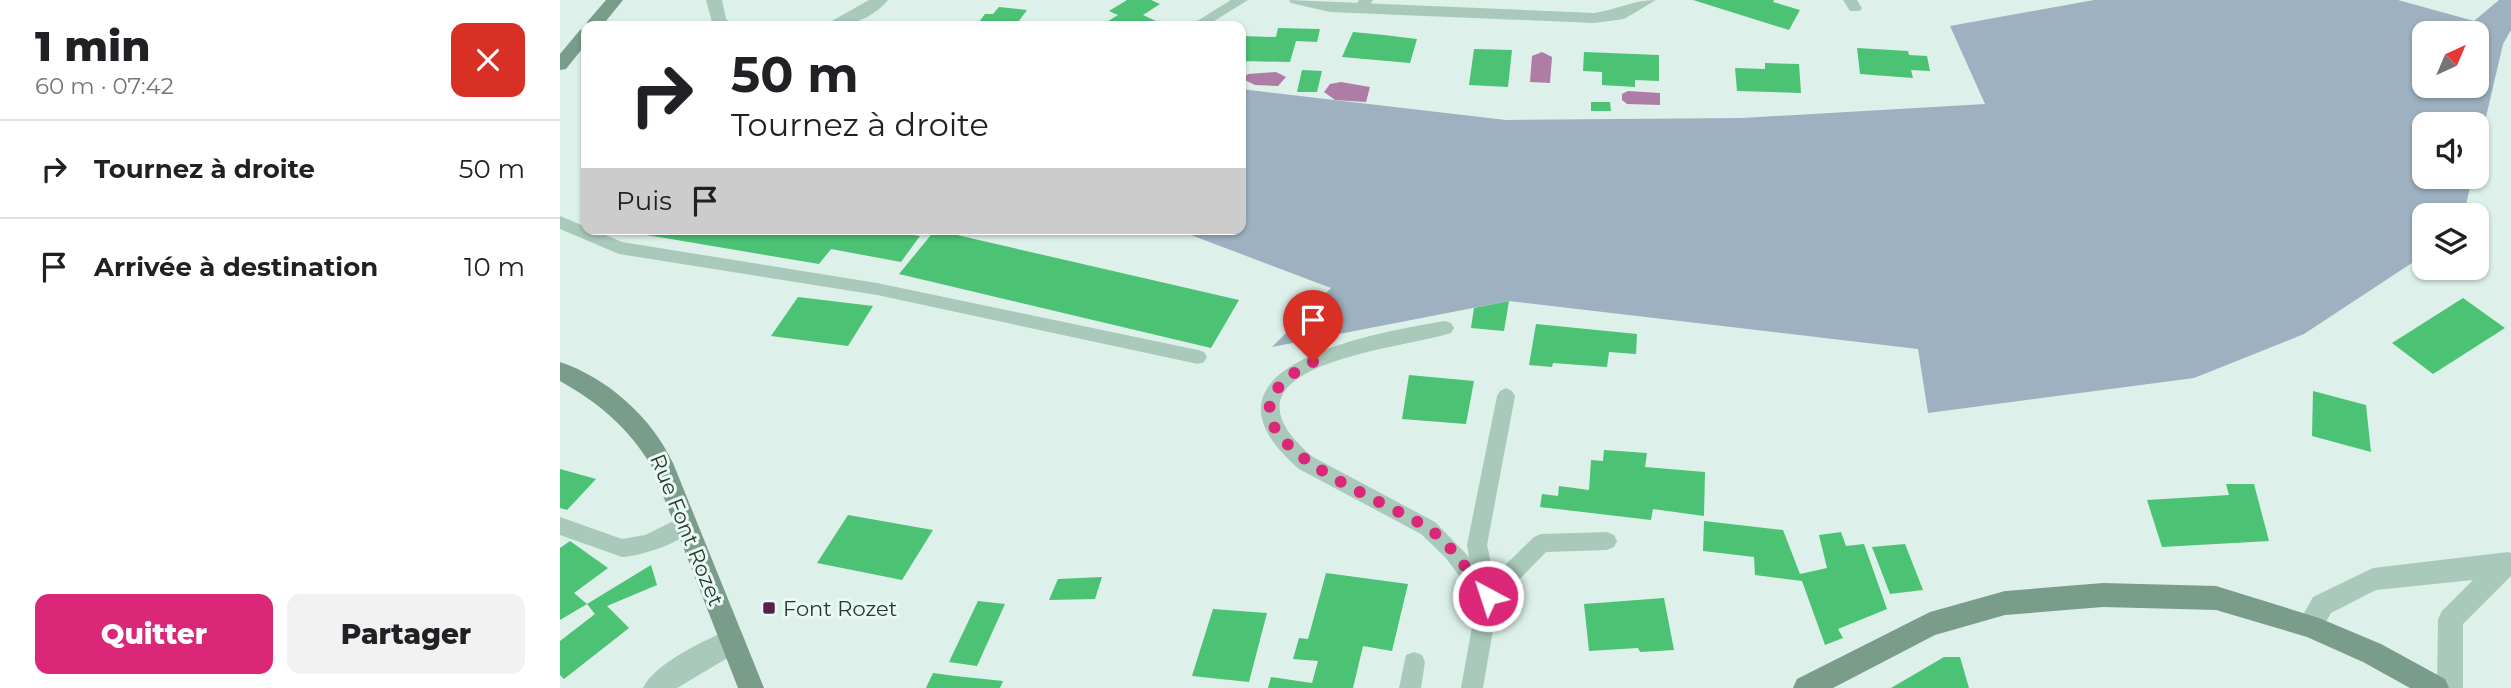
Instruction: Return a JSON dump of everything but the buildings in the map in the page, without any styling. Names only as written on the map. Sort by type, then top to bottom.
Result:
[{"type":"main road","points":[[597,21],[615,0]]},
{"type":"main road","points":[[560,65],[581,40]]},
{"type":"main road","name":"Rue Font Rozet","points":[[560,371],[600,392],[626,412],[646,435],[662,463],[751,688]]},
{"type":"main road","points":[[1806,688],[1930,624],[2005,603],[2103,595],[2216,598],[2310,626],[2372,653],[2436,688]]},
{"type":"street","points":[[714,0],[719,21]]},
{"type":"street","points":[[846,21],[880,0]]},
{"type":"street","points":[[1297,0],[1329,7],[1363,4],[1594,18],[1618,15],[1648,0]]},
{"type":"street","points":[[2310,626],[2322,605],[2373,579],[2507,563]]},
{"type":"street","points":[[2450,688],[2451,619],[2507,563]]},
{"type":"street","points":[[656,688],[681,668],[732,641]]},
{"type":"lane","points":[[1205,21],[1241,0]]},
{"type":"lane","points":[[560,222],[581,231]]},
{"type":"lane","points":[[590,235],[619,248],[877,289],[1198,357]]},
{"type":"lane","points":[[1445,328],[1370,341],[1327,355],[1277,385],[1268,406],[1273,425],[1294,453],[1334,478],[1430,529],[1488,596]]},
{"type":"lane","points":[[1472,688],[1488,596],[1477,545],[1506,396]]},
{"type":"lane","points":[[560,526],[632,549],[686,524]]},
{"type":"lane","points":[[1488,596],[1541,543],[1607,541]]},
{"type":"lane","points":[[1410,688],[1414,662]]},
{"type":"shaded area","points":[[2094,0],[2398,0],[2474,21],[2499,0],[2511,0],[2511,30],[2503,44],[2487,112],[2412,112],[2412,189],[2469,189],[2467,203],[2412,203],[2412,263],[2304,334],[2194,378],[1928,413],[1918,349],[1509,301],[1272,347],[1331,288],[1191,235],[1246,235],[1246,90],[1506,120],[1742,118],[1985,104],[1950,26]]},
{"type":"shaded area","points":[[1542,52],[1552,57],[1550,83],[1530,82],[1532,56]]},
{"type":"shaded area","points":[[1276,72],[1286,77],[1278,86],[1255,85],[1246,80],[1248,74]]},
{"type":"shaded area","points":[[1341,82],[1370,87],[1366,102],[1335,100],[1324,92],[1330,84]]},
{"type":"shaded area","points":[[1628,91],[1660,93],[1660,105],[1627,104],[1622,100],[1622,94]]},
{"type":"place","name":"Font Rozet","points":[[769,608]]},
{"type":"route","points":[[1313,362],[1298,369],[1277,385],[1268,406],[1273,425],[1294,453],[1334,478],[1430,529],[1488,596]]}]
